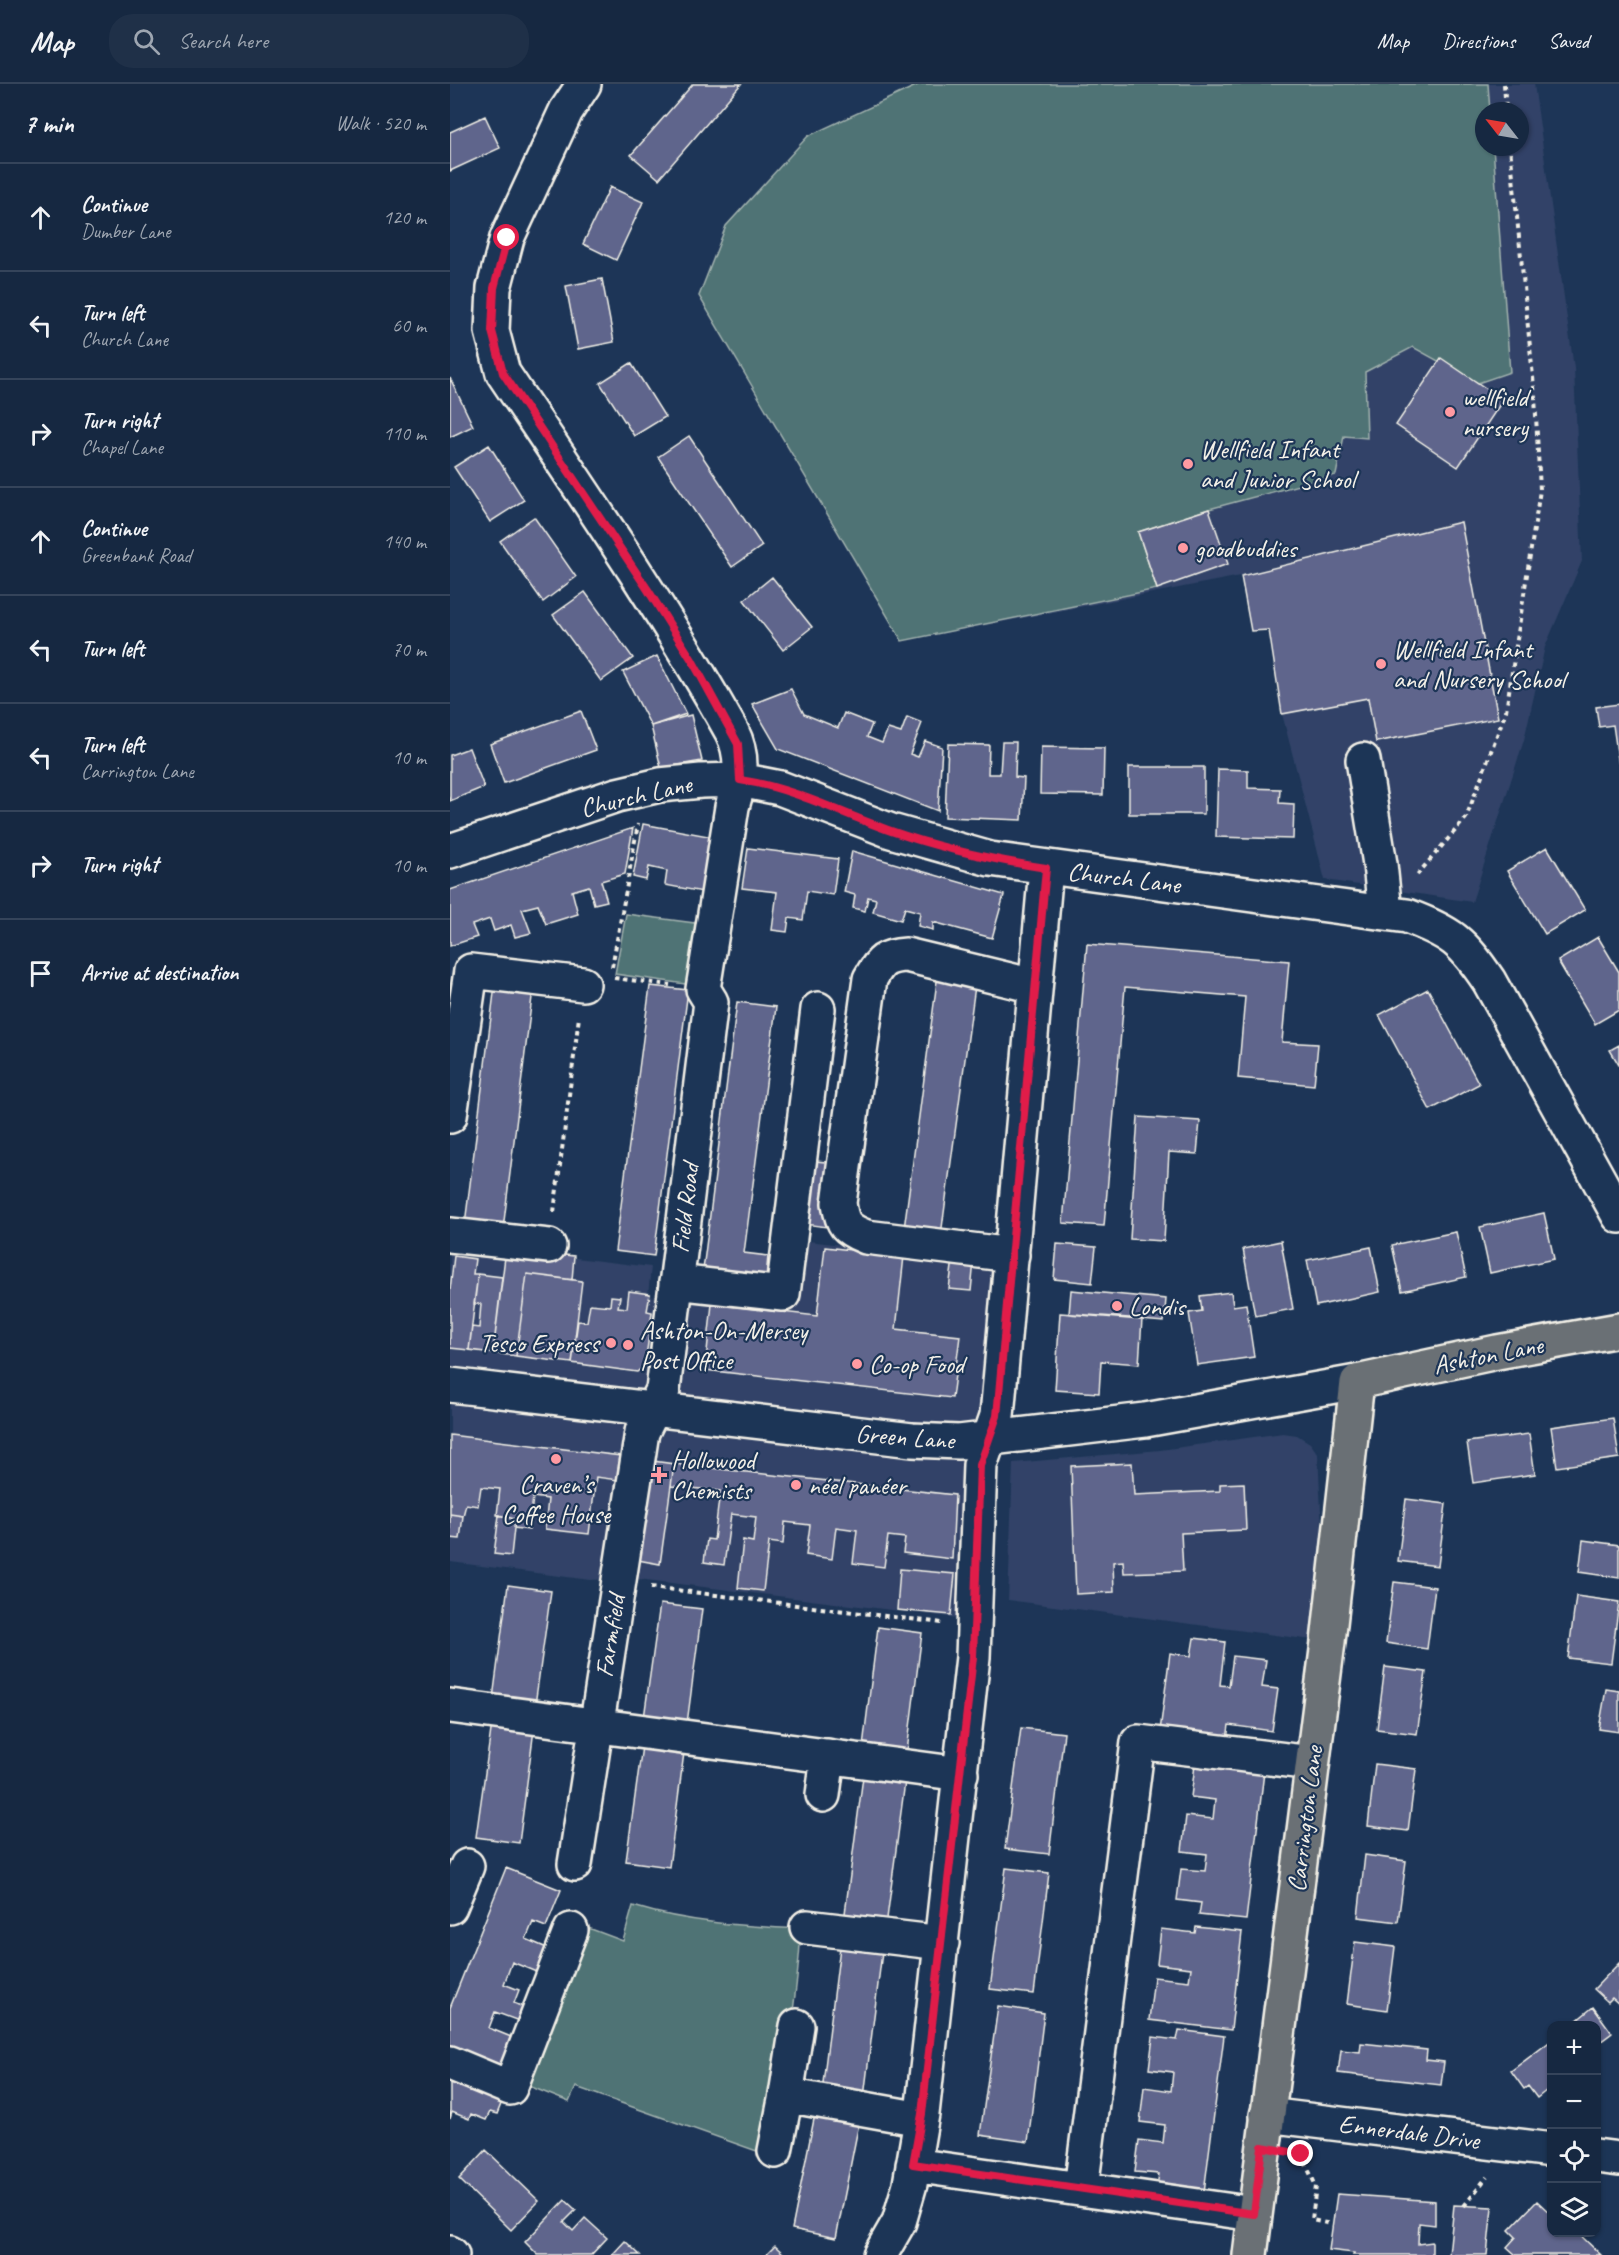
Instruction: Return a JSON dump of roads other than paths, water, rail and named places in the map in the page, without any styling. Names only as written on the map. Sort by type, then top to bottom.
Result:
[{"type":"main road","name":"Ashton Lane","points":[[1357,1382],[1497,1352],[1619,1330]]},
{"type":"main road","name":"Carrington Lane","points":[[1250,2255],[1357,1382]]},
{"type":"street","name":"Field Road","points":[[584,84],[561,98],[507,238],[494,288],[492,331],[503,373],[692,660],[738,744],[740,780],[732,807],[707,995],[663,1390],[652,1411]]},
{"type":"street","points":[[1363,760],[1380,864],[1385,912]]},
{"type":"street","name":"Church Lane","points":[[450,851],[617,795],[660,785],[740,780],[788,790],[891,831],[990,859],[1407,916],[1438,928],[1456,939],[1474,958],[1489,981],[1619,1216]]},
{"type":"street","points":[[880,2255],[899,2222],[921,2119],[961,1774],[975,1627],[980,1465],[997,1416],[1046,868]]},
{"type":"street","points":[[1012,1255],[866,1238],[850,1230],[841,1219],[839,1203],[870,979],[878,965],[891,956],[906,955],[1034,986]]},
{"type":"street","points":[[450,1116],[471,971],[583,984]]},
{"type":"street","points":[[676,1282],[783,1294],[818,1009]]},
{"type":"street","points":[[450,1235],[549,1246]]},
{"type":"street","name":"Green Lane","points":[[450,1385],[652,1411],[912,1440],[959,1442],[1144,1420],[1357,1382]]},
{"type":"street","name":"Farmfield","points":[[575,1865],[642,1432],[652,1411]]},
{"type":"street","points":[[450,1706],[961,1774]]},
{"type":"street","points":[[1081,2189],[1138,1742],[1312,1763]]},
{"type":"street","points":[[823,1795],[828,1756]]},
{"type":"street","points":[[450,1907],[467,1866]]},
{"type":"street","points":[[807,1927],[942,1943]]},
{"type":"street","points":[[450,2063],[510,2088],[571,1930]]},
{"type":"street","points":[[775,2151],[797,2026]]},
{"type":"street","points":[[786,2095],[921,2119]]},
{"type":"street","name":"Ennerdale Drive","points":[[1267,2115],[1547,2150]]},
{"type":"street","points":[[1601,2157],[1619,2159]]},
{"type":"street","points":[[913,2164],[1254,2214]]},
{"type":"place","name":"wellfield nursery","points":[[1450,412]]},
{"type":"place","name":"Wellfield Infant and Junior School","points":[[1188,464]]},
{"type":"place","name":"goodbuddies","points":[[1183,548]]},
{"type":"place","name":"Wellfield Infant and Nursery School","points":[[1381,664]]},
{"type":"place","name":"Londis","points":[[1117,1306]]},
{"type":"place","name":"Tesco Express","points":[[611,1343]]},
{"type":"place","name":"Ashton-On-Mersey Post Office","points":[[628,1345]]},
{"type":"place","name":"Co-op Food","points":[[857,1364]]},
{"type":"place","name":"Craven’s Coffee House","points":[[556,1459]]},
{"type":"place","name":"Hollowood Chemists","points":[[659,1475]]},
{"type":"place","name":"néel panéer","points":[[796,1485]]}]
